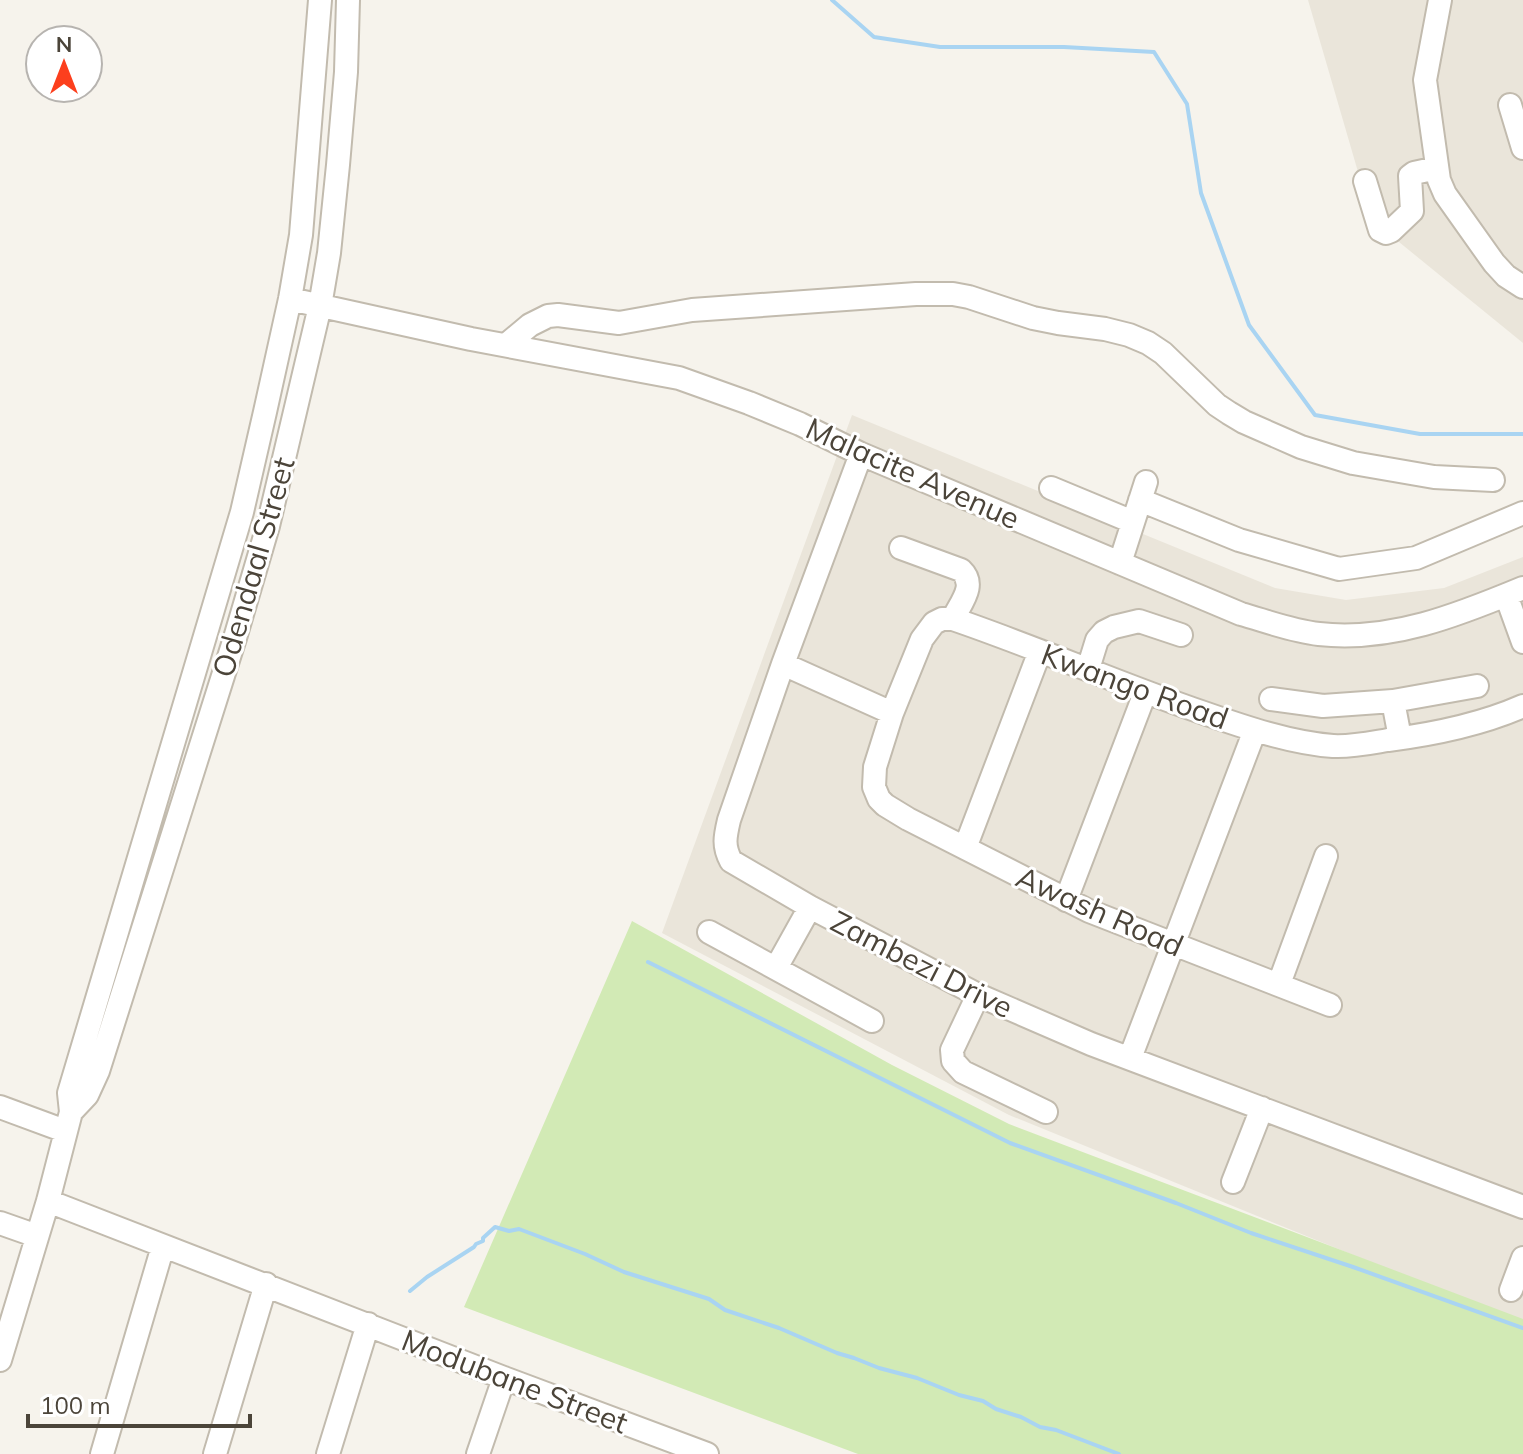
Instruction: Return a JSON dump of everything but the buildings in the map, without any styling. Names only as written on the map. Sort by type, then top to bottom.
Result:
[{"type":"street","name":"Odendaal Street","points":[[0,1360],[48,1201],[68,1122],[69,1093],[242,512],[290,299],[301,235],[320,0]]},
{"type":"street","name":"Odendaal Street","points":[[68,1122],[87,1095],[98,1071],[268,526],[320,306],[329,253],[346,72],[348,0]]},
{"type":"street","points":[[1440,0],[1425,80],[1439,180],[1445,194],[1494,263],[1523,287]]},
{"type":"street","points":[[1510,105],[1523,148]]},
{"type":"street","points":[[1365,181],[1380,230],[1386,233],[1412,211],[1410,176],[1437,168]]},
{"type":"street","points":[[506,345],[530,325],[548,316],[619,323],[692,310],[953,294],[1033,318],[1105,329],[1148,343],[1163,353],[1217,405],[1244,422],[1301,447],[1353,463],[1434,477],[1493,480]]},
{"type":"street","name":"Malacite Avenue","points":[[290,299],[471,339],[679,378],[711,388],[1241,614],[1284,627],[1318,634],[1372,635],[1400,630],[1472,608],[1514,591]]},
{"type":"street","name":"Zambezi Drive","points":[[861,454],[729,820],[725,850],[731,861],[810,907],[978,995],[1091,1044],[1523,1207]]},
{"type":"street","points":[[1051,488],[1139,501],[1239,540],[1339,569],[1416,558],[1523,513]]},
{"type":"street","points":[[1120,563],[1139,501]]},
{"type":"street","points":[[783,664],[892,713],[922,639],[934,623],[953,619],[969,584],[968,577],[961,570],[901,548]]},
{"type":"street","points":[[1514,591],[1523,642]]},
{"type":"street","name":"Kwango Road","points":[[953,619],[1145,693],[1255,730],[1322,745],[1442,733],[1523,706]]},
{"type":"street","points":[[1088,669],[1097,640],[1104,632],[1127,622],[1139,621],[1181,635]]},
{"type":"street","points":[[965,848],[1040,651]]},
{"type":"street","points":[[1271,699],[1323,706],[1393,701],[1477,686]]},
{"type":"street","points":[[1066,900],[1145,693]]},
{"type":"street","points":[[1393,701],[1400,738]]},
{"type":"street","name":"Awash Road","points":[[892,713],[875,767],[874,787],[885,805],[1066,900],[1172,945],[1330,1005]]},
{"type":"street","points":[[1130,1058],[1255,730]]},
{"type":"street","points":[[1279,984],[1326,856]]},
{"type":"street","points":[[776,968],[810,907]]},
{"type":"street","points":[[709,932],[872,1021]]},
{"type":"street","points":[[978,995],[952,1050],[953,1061],[963,1072],[1046,1112]]},
{"type":"street","points":[[0,1107],[68,1122]]},
{"type":"street","points":[[1233,1182],[1262,1108]]},
{"type":"street","name":"Modubane Street","points":[[48,1201],[707,1454]]},
{"type":"street","points":[[0,1223],[37,1236]]},
{"type":"street","points":[[102,1454],[163,1246]]},
{"type":"street","points":[[1511,1290],[1523,1258]]},
{"type":"street","points":[[215,1454],[266,1284]]},
{"type":"street","name":"Modubane Street","points":[[328,1454],[368,1324]]},
{"type":"street","points":[[478,1454],[504,1378]]},
{"type":"shaded area","points":[[1308,0],[1523,0],[1523,343],[1372,220]]},
{"type":"shaded area","points":[[852,415],[1275,588],[1346,600],[1444,588],[1523,557],[1523,1324],[1009,1115],[662,933]]},
{"type":"green space","points":[[632,921],[892,1065],[1009,1124],[1523,1319],[1523,1454],[858,1454],[464,1307]]},
{"type":"waterway","points":[[832,0],[874,37],[940,47],[1064,47],[1154,52],[1187,104],[1201,193],[1249,325],[1315,415],[1420,434],[1523,434]]},
{"type":"waterway","points":[[648,962],[1010,1143],[1251,1233],[1523,1328]]},
{"type":"waterway","points":[[410,1291],[483,1241],[495,1227],[509,1231],[519,1229],[624,1272],[709,1299],[725,1310],[779,1328],[837,1353],[983,1401],[1040,1427],[1119,1454]]}]
